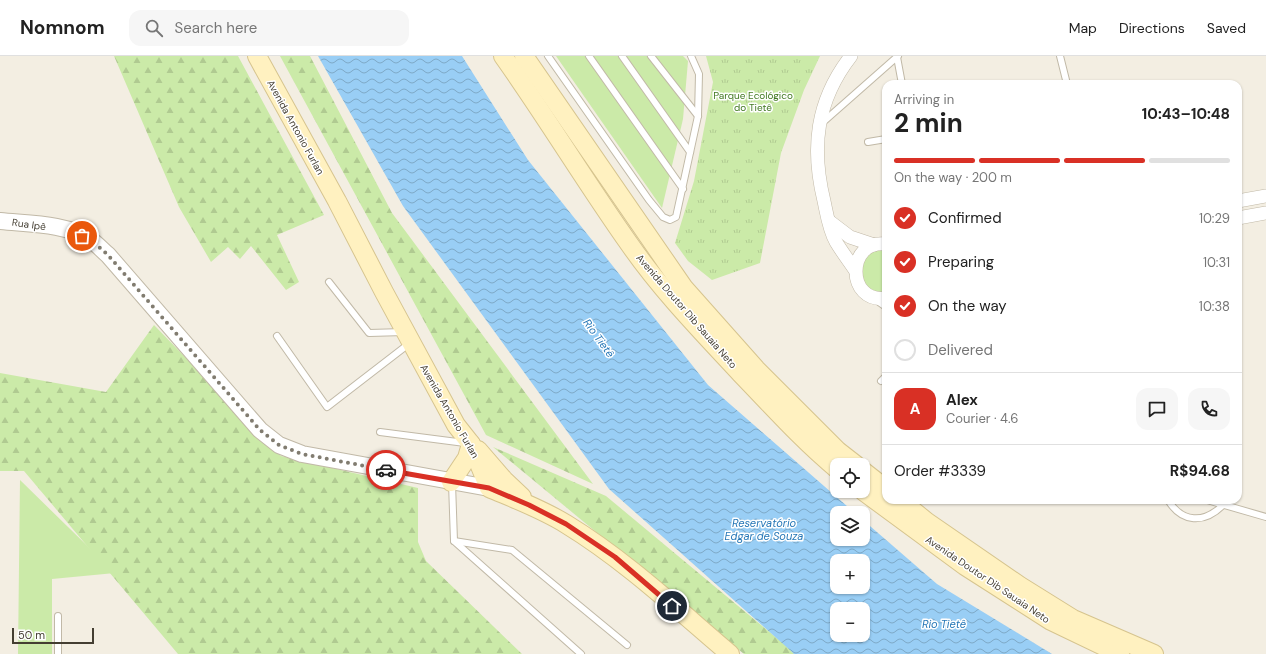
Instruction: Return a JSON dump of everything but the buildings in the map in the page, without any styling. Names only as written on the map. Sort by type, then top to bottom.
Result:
[{"type":"main road","name":"Avenida Antonio Furlan","points":[[257,56],[337,201],[456,425],[471,444],[489,488]]},
{"type":"main road","name":"Avenida Doutor Dib Sauaia Neto","points":[[503,56],[544,113],[630,245],[656,278],[690,318],[761,395],[830,464]]},
{"type":"main road","name":"Avenida Doutor Dib Sauaia Neto","points":[[524,56],[684,288],[756,369],[838,451],[847,458]]},
{"type":"main road","points":[[456,425],[504,480],[529,505]]},
{"type":"main road","points":[[451,482],[467,458],[471,444]]},
{"type":"main road","points":[[870,476],[882,486]]},
{"type":"main road","points":[[489,488],[529,505],[566,524],[615,557],[730,654]]},
{"type":"main road","name":"Avenida Doutor Dib Sauaia Neto","points":[[870,496],[965,566],[1051,621],[1120,654]]},
{"type":"main road","name":"Avenida Doutor Dib Sauaia Neto","points":[[905,504],[927,522],[1014,582],[1073,619],[1154,654]]},
{"type":"street","points":[[850,56],[831,89],[819,125],[816,157],[819,181],[828,220],[836,242],[855,270],[856,279],[860,287],[866,293],[880,298]]},
{"type":"street","points":[[1242,200],[1266,196]]},
{"type":"street","points":[[1242,217],[1266,213]]},
{"type":"street","points":[[828,220],[846,235],[880,245]]},
{"type":"street","name":"Rua Ipê","points":[[0,221],[59,228],[91,240],[108,255],[260,430],[279,445],[302,454],[489,488]]},
{"type":"street","points":[[855,270],[861,255],[880,245]]},
{"type":"lane","points":[[548,56],[649,200],[663,217],[670,220],[676,217],[698,116],[699,74],[691,56]]},
{"type":"lane","points":[[589,56],[683,190]]},
{"type":"lane","points":[[622,56],[690,152]]},
{"type":"lane","points":[[651,56],[698,116]]},
{"type":"lane","points":[[1060,56],[1066,80]]},
{"type":"lane","points":[[819,125],[897,57]]},
{"type":"lane","points":[[897,57],[901,80]]},
{"type":"lane","points":[[868,142],[882,139]]},
{"type":"lane","points":[[329,282],[369,333],[408,337]]},
{"type":"lane","points":[[277,336],[326,407],[408,337]]},
{"type":"lane","points":[[380,432],[471,444]]},
{"type":"lane","points":[[451,482],[454,541],[581,654]]},
{"type":"lane","points":[[1171,504],[1179,515],[1190,518],[1204,517],[1215,512],[1223,505]]},
{"type":"lane","points":[[1220,504],[1266,517]]},
{"type":"lane","points":[[454,541],[512,550],[627,645]]},
{"type":"lane","points":[[58,616],[58,654]]},
{"type":"green space","points":[[114,56],[238,56],[324,215],[277,235],[299,282],[286,290],[251,246],[240,259],[228,247],[211,262],[179,207]]},
{"type":"green space","points":[[280,56],[310,56],[392,213],[593,484],[486,435]]},
{"type":"green space","points":[[556,56],[683,56],[688,61],[683,119],[662,208]]},
{"type":"green space","name":"Parque Ecológico do Tietê","points":[[706,56],[820,56],[804,90],[781,153],[760,263],[712,280],[688,261],[675,243],[694,181],[713,82]]},
{"type":"green space","points":[[882,250],[882,294],[863,285],[860,264],[870,252]]},
{"type":"green space","points":[[154,325],[281,456],[418,488],[418,542],[426,561],[522,654],[178,654],[24,471],[0,471],[0,373],[106,392]]},
{"type":"green space","points":[[493,447],[606,496],[796,654],[744,654]]},
{"type":"green space","points":[[20,480],[115,573],[52,579],[52,654],[18,654]]},
{"type":"water","name":"Reservatório Edgar de Souza","points":[[318,56],[462,56],[528,160],[708,385],[830,491],[830,498],[838,498],[847,506],[830,506],[830,546],[870,546],[870,526],[937,584],[1052,654],[794,654],[609,489],[403,206]]},
{"type":"way so far","points":[[82,236],[91,240],[108,255],[260,430],[279,445],[302,454],[386,470]]},
{"type":"route","points":[[386,470],[489,488],[529,505],[566,524],[615,557],[672,606]]},
{"type":"water label","name":"Rio Tietê","points":[[599,338]]},
{"type":"water label","name":"Rio Tietê","points":[[944,624]]}]
